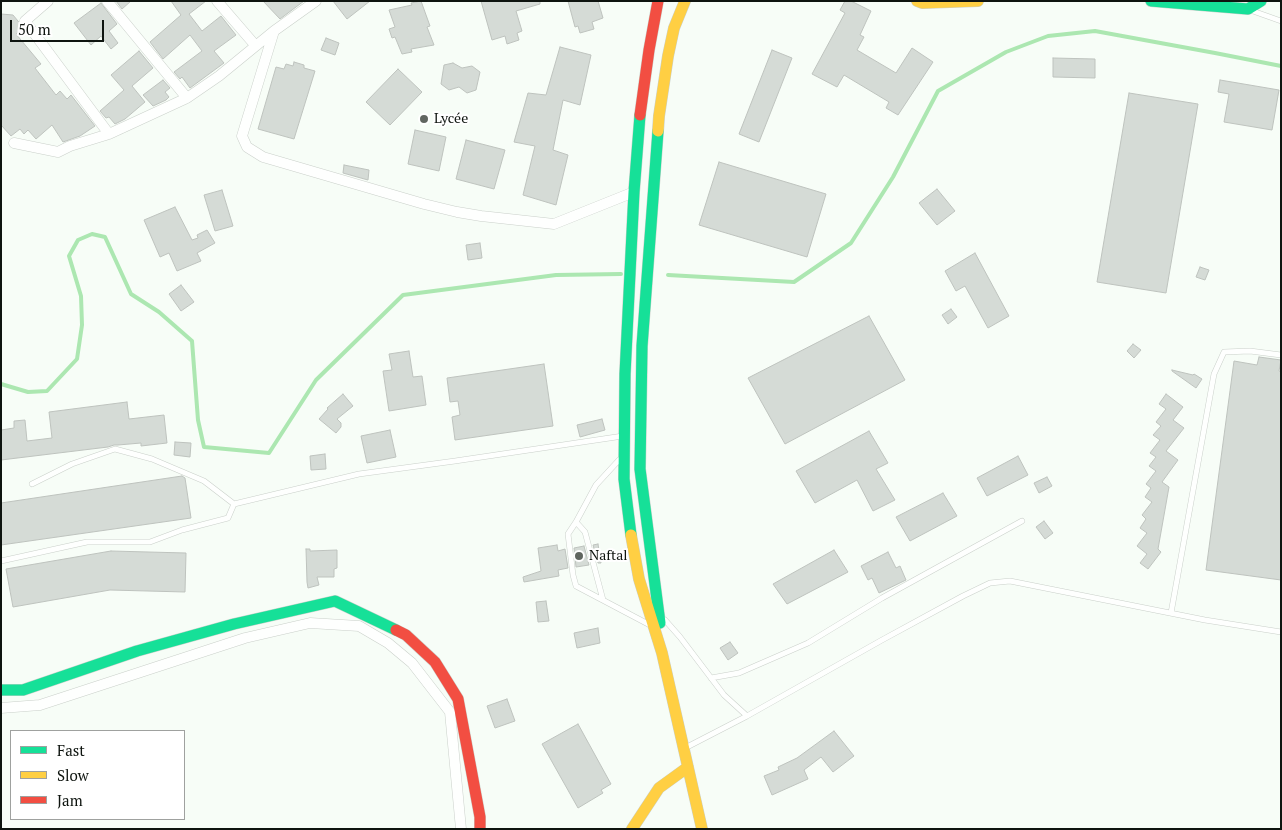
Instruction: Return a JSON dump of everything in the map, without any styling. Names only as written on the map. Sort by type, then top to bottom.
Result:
[{"type":"main road","points":[[658,1],[642,96],[634,192],[625,374],[626,436],[624,478],[634,556],[639,579],[662,653],[702,829]]},
{"type":"main road","points":[[662,653],[659,614],[640,469],[642,346],[659,116],[674,28],[685,1]]},
{"type":"main road","points":[[917,1],[922,3],[978,1]]},
{"type":"main road","points":[[1151,1],[1197,3],[1248,9],[1261,1]]},
{"type":"main road","points":[[1,690],[23,690],[137,651],[234,624],[335,600],[406,635],[435,662],[458,699],[480,816],[480,829]]},
{"type":"main road","points":[[632,829],[658,788],[688,767]]},
{"type":"street","points":[[48,1],[25,21],[109,134]]},
{"type":"street","points":[[108,1],[187,98]]},
{"type":"street","points":[[216,1],[255,45]]},
{"type":"street","points":[[14,143],[58,152],[70,146],[109,134],[187,98],[219,76],[255,45],[316,1]]},
{"type":"street","points":[[274,31],[242,136],[247,147],[263,157],[424,204],[458,212],[554,224],[634,192]]},
{"type":"street","points":[[1,708],[40,705],[254,636],[310,623],[359,626],[388,643],[412,663],[450,712],[461,829]]},
{"type":"lane","points":[[1248,9],[1281,21]]},
{"type":"lane","points":[[1170,613],[1214,374],[1224,352],[1250,351],[1281,355]]},
{"type":"lane","points":[[234,504],[359,474],[626,436]]},
{"type":"lane","points":[[32,484],[72,464],[115,449],[152,459],[204,481],[234,504]]},
{"type":"lane","points":[[625,454],[596,485],[568,534],[573,575],[576,586],[654,627]]},
{"type":"lane","points":[[1,561],[87,542],[150,542],[182,530],[228,518],[234,504]]},
{"type":"lane","points":[[711,678],[739,672],[808,643],[882,598],[1022,521]]},
{"type":"lane","points":[[576,522],[585,532],[603,600]]},
{"type":"lane","points":[[684,748],[747,716],[882,640],[990,583],[1010,581],[1170,613],[1281,632]]},
{"type":"lane","points":[[659,614],[680,637],[724,695],[747,716]]},
{"type":"building","points":[[116,1],[131,1],[122,9]]},
{"type":"building","points":[[171,1],[206,1],[189,14],[202,31],[221,16],[236,35],[214,51],[224,63],[190,88],[182,77],[180,79],[174,72],[202,51],[190,35],[163,59],[150,42],[181,15]]},
{"type":"building","points":[[263,1],[304,1],[280,19]]},
{"type":"building","points":[[333,1],[370,1],[347,19]]},
{"type":"building","points":[[421,1],[430,26],[427,27],[434,45],[411,49],[412,52],[402,54],[395,37],[392,38],[389,29],[395,27],[389,10]]},
{"type":"building","points":[[481,1],[540,1],[540,4],[516,11],[522,31],[517,33],[519,40],[507,44],[505,36],[492,40]]},
{"type":"building","points":[[568,1],[598,1],[603,18],[592,22],[594,29],[580,33],[578,26],[575,27]]},
{"type":"building","points":[[845,1],[851,1],[871,11],[860,35],[864,37],[857,50],[896,73],[912,48],[933,62],[898,115],[886,108],[889,102],[844,75],[837,87],[812,74],[845,13],[840,10]]},
{"type":"building","points":[[101,3],[117,24],[109,31],[118,43],[111,49],[101,36],[91,45],[74,23]]},
{"type":"building","points":[[1,14],[13,15],[18,21],[22,28],[16,34],[41,64],[35,68],[56,95],[60,91],[67,99],[71,95],[95,126],[80,136],[63,142],[52,125],[36,139],[28,130],[24,134],[20,129],[11,136],[1,125]]},
{"type":"building","points":[[326,38],[339,43],[335,55],[321,50]]},
{"type":"building","points":[[560,47],[591,55],[580,105],[563,100],[553,150],[568,155],[556,205],[523,195],[535,146],[514,142],[528,93],[546,95]]},
{"type":"building","points":[[772,50],[792,58],[759,142],[739,134]]},
{"type":"building","points":[[139,51],[153,68],[132,86],[145,102],[125,119],[115,124],[100,111],[124,90],[111,75]]},
{"type":"building","points":[[1053,58],[1095,59],[1095,78],[1053,77]]},
{"type":"building","points":[[294,62],[304,65],[304,68],[315,71],[294,139],[258,129],[276,67],[284,69],[286,64],[293,66]]},
{"type":"building","points":[[453,63],[462,68],[472,66],[480,72],[476,90],[467,93],[459,87],[449,90],[441,84],[444,65]]},
{"type":"building","points":[[398,69],[422,92],[390,125],[366,102]]},
{"type":"building","points":[[163,80],[170,88],[165,92],[169,97],[153,106],[143,95]]},
{"type":"building","points":[[1220,80],[1279,90],[1272,130],[1224,122],[1229,94],[1218,92]]},
{"type":"building","points":[[1129,93],[1198,104],[1166,293],[1097,282]]},
{"type":"building","points":[[415,130],[446,137],[439,171],[408,164]]},
{"type":"building","points":[[466,140],[505,150],[494,189],[456,179]]},
{"type":"building","points":[[719,162],[826,194],[807,257],[699,225]]},
{"type":"building","points":[[344,165],[369,170],[368,180],[343,173]]},
{"type":"building","points":[[937,189],[955,211],[937,225],[919,203]]},
{"type":"building","points":[[222,190],[233,226],[215,231],[204,195]]},
{"type":"building","points":[[175,207],[192,240],[198,238],[197,235],[207,230],[215,243],[197,253],[201,261],[177,271],[169,253],[160,257],[144,220]]},
{"type":"building","points":[[480,243],[482,258],[468,260],[466,245]]},
{"type":"building","points":[[975,253],[1009,316],[988,328],[965,286],[956,291],[945,271]]},
{"type":"building","points":[[1200,267],[1209,270],[1205,280],[1196,277]]},
{"type":"building","points":[[181,285],[194,302],[181,311],[169,294]]},
{"type":"building","points":[[951,309],[957,317],[948,324],[942,315]]},
{"type":"building","points":[[869,316],[905,380],[785,444],[748,378]]},
{"type":"building","points":[[1133,344],[1141,350],[1134,358],[1127,351]]},
{"type":"building","points":[[409,351],[413,377],[422,376],[426,405],[389,411],[383,371],[392,370],[389,354]]},
{"type":"building","points":[[1259,357],[1281,360],[1279,371],[1281,372],[1281,580],[1206,570],[1234,361],[1257,365]]},
{"type":"building","points":[[544,364],[553,426],[455,440],[452,417],[460,415],[458,401],[450,402],[447,378]]},
{"type":"building","points":[[1172,370],[1194,374],[1202,379],[1196,388]]},
{"type":"building","points":[[343,394],[353,406],[337,419],[341,423],[341,427],[336,433],[319,419],[327,408]]},
{"type":"building","points":[[1166,394],[1183,407],[1173,420],[1184,428],[1166,451],[1178,460],[1162,482],[1169,487],[1158,549],[1161,552],[1148,569],[1140,563],[1147,554],[1137,546],[1147,533],[1140,528],[1146,519],[1142,515],[1152,502],[1145,497],[1151,488],[1146,484],[1156,471],[1149,466],[1156,457],[1150,453],[1160,440],[1153,435],[1161,426],[1156,422],[1166,409],[1159,404]]},
{"type":"building","points":[[127,402],[129,419],[164,415],[167,443],[141,446],[141,443],[114,445],[1,460],[1,430],[14,428],[14,421],[25,420],[27,441],[52,438],[49,412]]},
{"type":"building","points":[[602,419],[605,430],[580,437],[577,425]]},
{"type":"building","points":[[390,430],[396,457],[367,463],[361,436]]},
{"type":"building","points":[[869,431],[888,463],[876,469],[895,500],[873,511],[857,480],[815,503],[796,471]]},
{"type":"building","points":[[175,442],[191,443],[190,457],[174,455]]},
{"type":"building","points":[[325,454],[326,469],[311,470],[310,456]]},
{"type":"building","points":[[1018,456],[1028,475],[987,496],[977,478]]},
{"type":"building","points":[[182,476],[185,478],[191,518],[1,545],[1,503]]},
{"type":"building","points":[[1047,477],[1052,486],[1039,493],[1034,483]]},
{"type":"building","points":[[943,493],[957,516],[910,541],[896,517]]},
{"type":"building","points":[[1044,521],[1053,533],[1045,539],[1036,527]]},
{"type":"building","points":[[598,544],[601,563],[598,563],[593,545]]},
{"type":"building","points":[[557,545],[558,551],[565,549],[568,568],[558,570],[559,576],[524,582],[523,577],[541,571],[538,548]]},
{"type":"building","points":[[584,546],[589,565],[576,567],[574,548]]},
{"type":"building","points":[[306,549],[310,549],[310,551],[337,550],[337,568],[334,569],[334,577],[317,577],[319,585],[308,588]]},
{"type":"building","points":[[834,550],[848,572],[787,604],[773,584]]},
{"type":"building","points":[[111,551],[186,553],[185,592],[110,590],[13,607],[6,569]]},
{"type":"building","points":[[888,552],[896,568],[900,566],[906,580],[879,593],[872,578],[868,580],[861,566]]},
{"type":"building","points":[[546,601],[549,621],[538,622],[536,602]]},
{"type":"building","points":[[598,628],[600,643],[577,648],[574,633]]},
{"type":"building","points":[[730,642],[738,653],[728,660],[720,648]]},
{"type":"building","points":[[507,699],[515,721],[495,728],[487,706]]},
{"type":"building","points":[[578,724],[611,784],[601,790],[603,793],[578,808],[542,744]]},
{"type":"building","points":[[834,731],[854,756],[833,772],[821,757],[804,770],[808,779],[772,795],[764,776],[779,770],[778,767],[797,758]]},
{"type":"waterway","points":[[668,275],[794,282],[851,243],[893,177],[938,91],[1006,52],[1048,36],[1095,31],[1281,66]]},
{"type":"waterway","points":[[1,384],[28,392],[47,391],[77,359],[82,325],[81,296],[69,256],[78,240],[92,234],[105,237],[131,294],[159,312],[192,341],[198,420],[204,447],[269,453],[316,380],[403,295],[556,275],[621,274]]},
{"type":"traffic: fast","points":[[1151,1],[1248,9],[1261,1]]},
{"type":"traffic: fast","points":[[631,535],[624,479],[625,374],[634,192],[640,115]]},
{"type":"traffic: fast","points":[[658,131],[642,346],[640,469],[660,623]]},
{"type":"traffic: fast","points":[[1,690],[23,690],[137,651],[234,624],[335,601],[396,630]]},
{"type":"traffic: slow","points":[[658,131],[668,56],[674,28],[685,1]]},
{"type":"traffic: slow","points":[[917,1],[922,3],[978,1]]},
{"type":"traffic: slow","points":[[631,535],[639,579],[662,653],[702,829]]},
{"type":"traffic: slow","points":[[632,829],[659,788],[688,767]]},
{"type":"traffic: jam","points":[[640,115],[658,1]]},
{"type":"traffic: jam","points":[[396,630],[406,635],[435,662],[458,699],[480,817],[480,829]]},
{"type":"place","name":"Lycée","points":[[424,119]]},
{"type":"place","name":"Naftal","points":[[579,556]]}]
